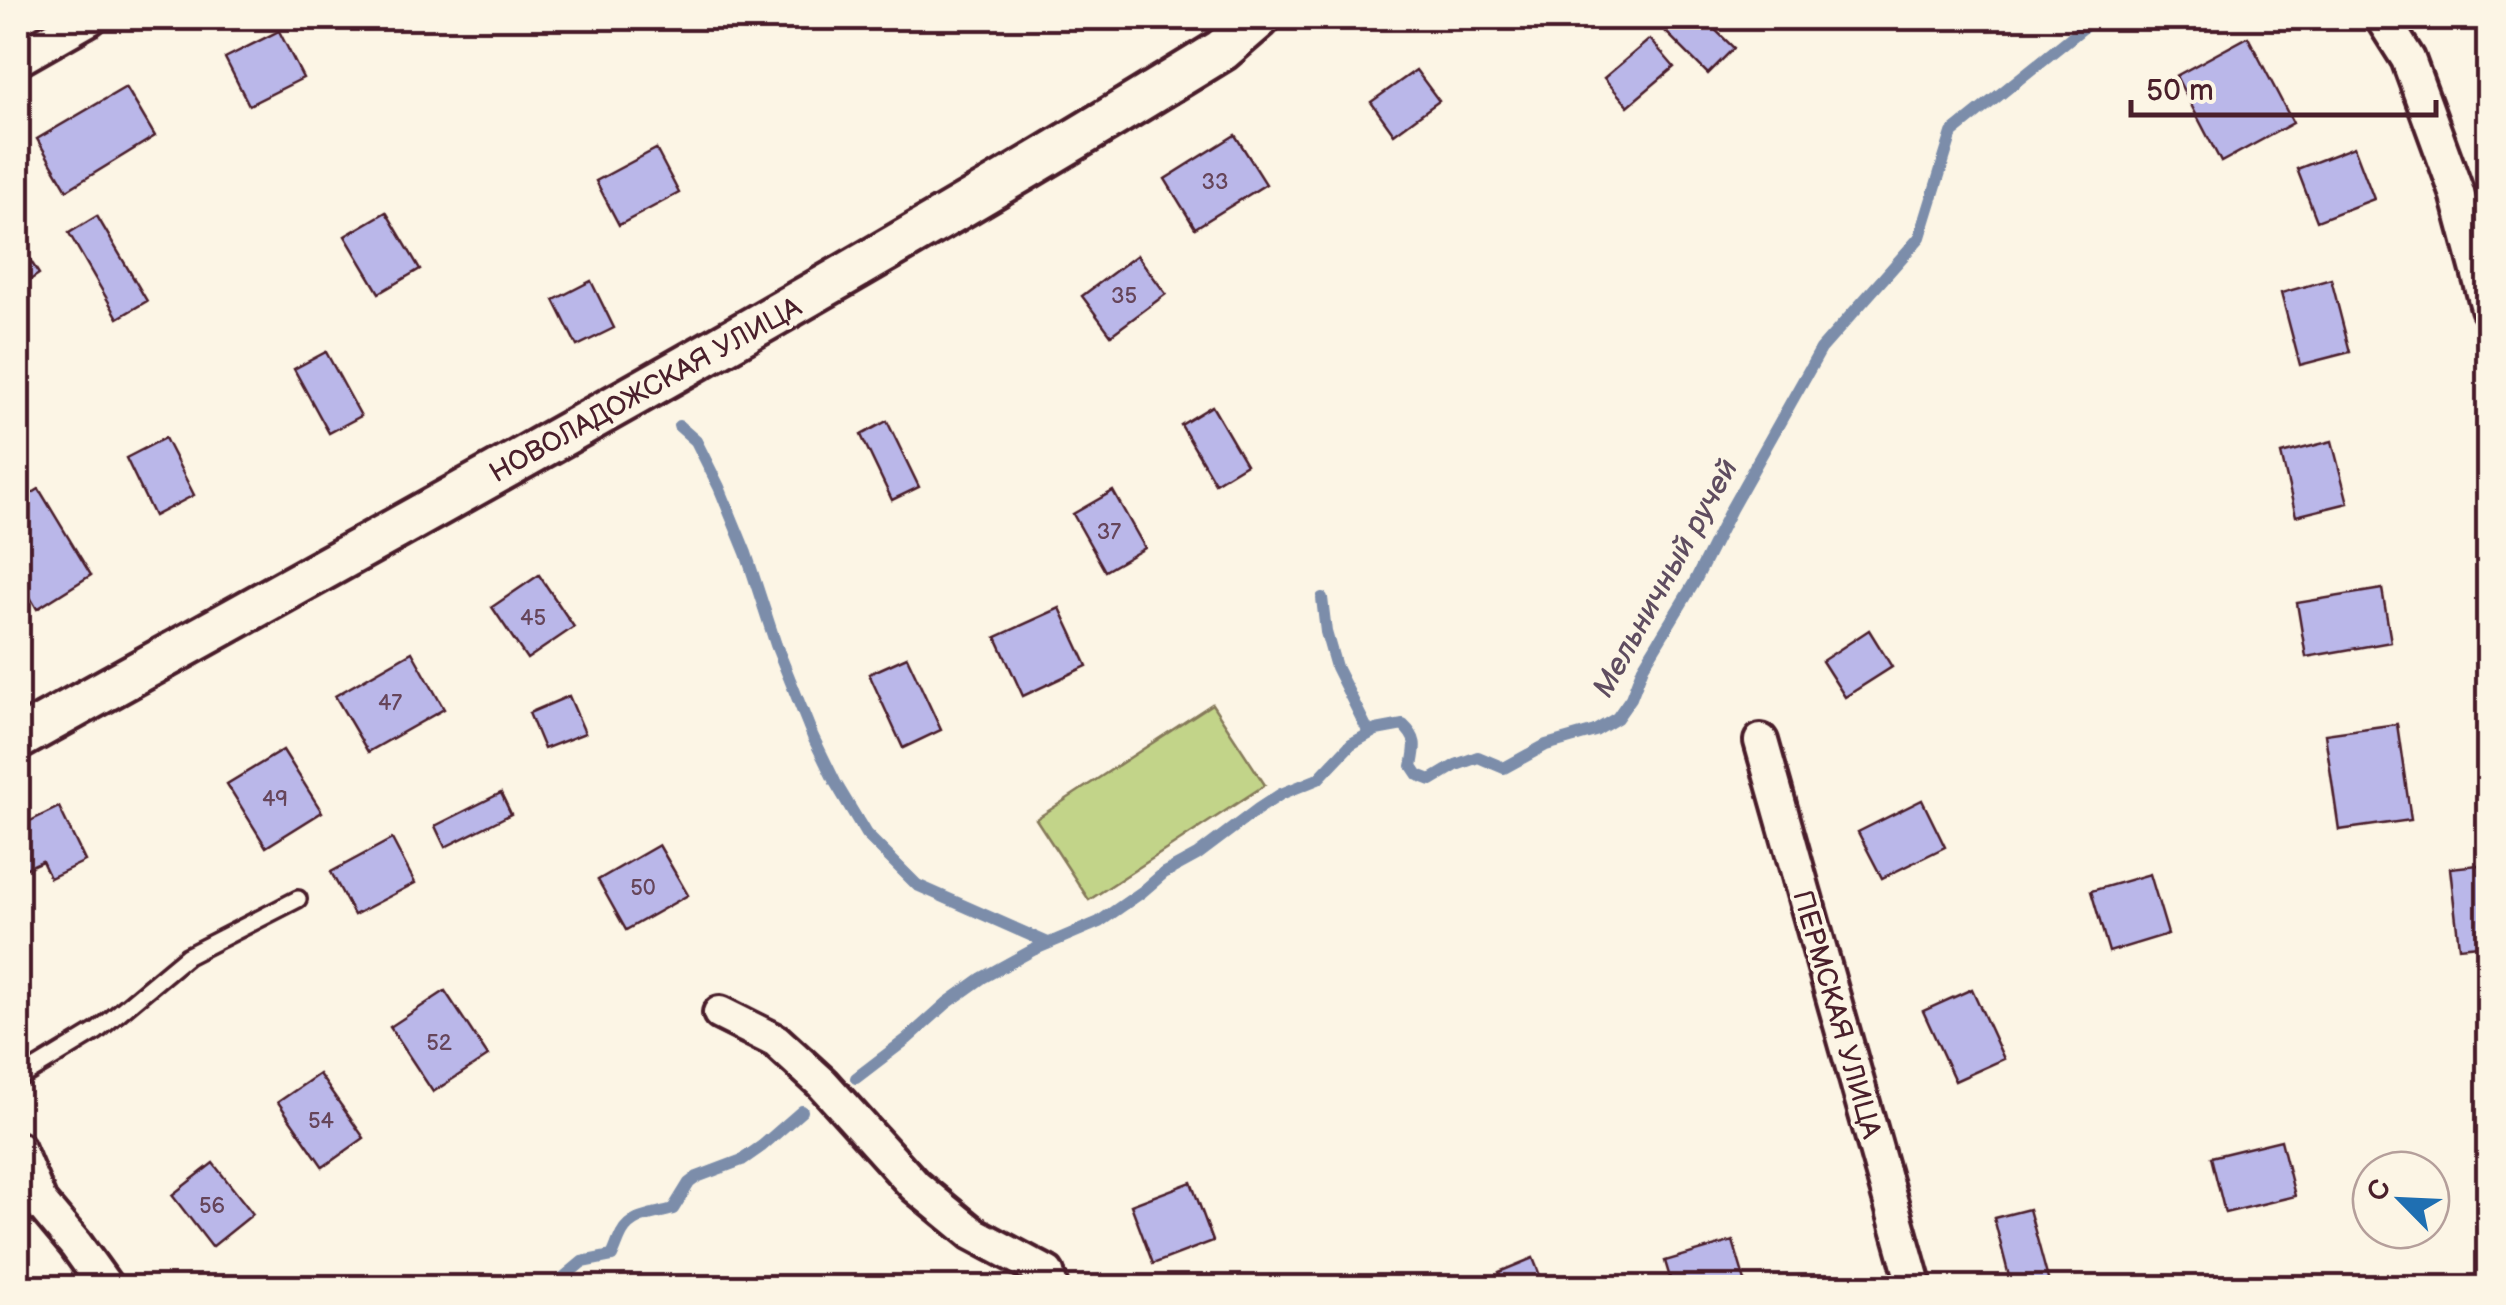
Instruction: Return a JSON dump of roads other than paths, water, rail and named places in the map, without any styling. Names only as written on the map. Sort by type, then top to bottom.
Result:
[{"type":"street","points":[[18,59],[90,18]]},
{"type":"street","name":"НОВОЛАДОЖСКАЯ УЛИЦА","points":[[18,739],[648,389],[930,227],[1222,50],[1259,18]]},
{"type":"street","points":[[2382,18],[2408,59],[2457,192],[2488,308]]},
{"type":"street","name":"ПЕРМСКАЯ УЛИЦА","points":[[1762,740],[1915,1288]]},
{"type":"street","points":[[720,1013],[776,1041],[822,1083],[916,1186],[972,1233],[1047,1273],[1051,1288]]},
{"type":"street","points":[[18,1148],[40,1202],[107,1288]]},
{"type":"lane","points":[[18,1079],[97,1031],[186,956],[298,899]]},
{"type":"waterway","name":"Мельничный ручей","points":[[856,1078],[982,978],[1033,950],[1099,922],[1258,809],[1281,794],[1318,779],[1351,744],[1376,730],[1403,725],[1415,743],[1412,766],[1418,775],[1431,780],[1478,757],[1504,768],[1546,745],[1595,731],[1617,718],[1821,349],[1920,237],[1952,133],[2092,18]]},
{"type":"waterway","points":[[679,426],[696,441],[719,487],[813,737],[866,834],[917,885],[1048,943]]},
{"type":"waterway","points":[[1322,598],[1336,667],[1369,733]]},
{"type":"waterway","name":"Мельничный ручей","points":[[551,1288],[582,1262],[612,1256],[622,1233],[632,1222],[673,1209],[689,1183],[742,1160],[802,1111]]}]
